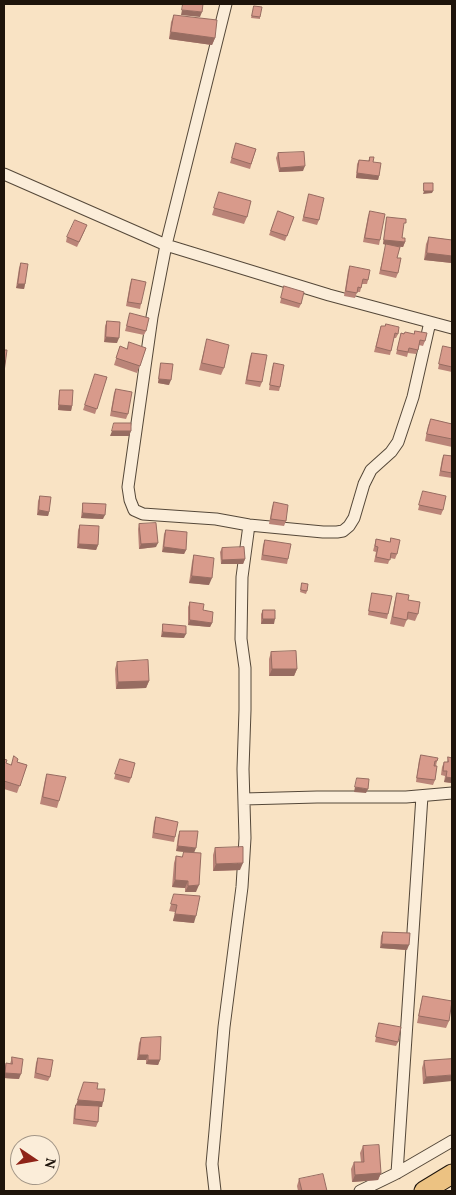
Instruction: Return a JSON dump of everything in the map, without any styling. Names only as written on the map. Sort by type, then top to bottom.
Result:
[{"type":"main road","points":[[424,1191],[452,1174]]},
{"type":"street","points":[[226,4],[166,245],[151,327],[128,487],[134,510],[143,514],[216,519],[249,525],[324,532],[337,532],[349,526],[354,518],[364,484],[371,470],[391,452],[400,436],[413,397],[430,322]]},
{"type":"street","points":[[4,176],[166,245],[329,295],[452,328]]},
{"type":"street","points":[[215,1191],[212,1164],[214,1131],[224,1027],[242,887],[245,838],[245,668],[241,639],[242,577],[249,525]]},
{"type":"street","points":[[244,800],[452,794]]},
{"type":"street","points":[[396,1173],[422,796]]},
{"type":"street","points":[[360,1191],[452,1141]]},
{"type":"building","points":[[183,4],[203,4],[202,12],[182,10]]},
{"type":"building","points":[[254,6],[262,7],[260,17],[252,16]]},
{"type":"building","points":[[174,15],[217,20],[215,38],[171,32]]},
{"type":"building","points":[[236,143],[256,149],[251,164],[232,158]]},
{"type":"building","points":[[304,152],[305,166],[280,168],[278,153]]},
{"type":"building","points":[[370,157],[374,157],[373,162],[381,163],[379,176],[357,173],[359,160],[369,161]]},
{"type":"building","points":[[424,183],[433,183],[433,191],[424,191]]},
{"type":"building","points":[[219,192],[251,201],[247,217],[214,208]]},
{"type":"building","points":[[309,194],[324,198],[319,220],[304,217]]},
{"type":"building","points":[[278,211],[294,217],[287,236],[271,231]]},
{"type":"building","points":[[370,211],[385,214],[380,240],[365,238]]},
{"type":"building","points":[[387,217],[406,219],[402,238],[405,238],[405,242],[384,240]]},
{"type":"building","points":[[75,220],[87,225],[79,242],[67,237]]},
{"type":"building","points":[[429,237],[452,240],[452,256],[427,253]]},
{"type":"building","points":[[386,244],[400,247],[397,258],[401,258],[398,273],[381,270]]},
{"type":"building","points":[[21,263],[28,264],[25,284],[18,284]]},
{"type":"building","points":[[350,266],[370,270],[368,280],[363,279],[361,288],[358,287],[357,293],[346,291]]},
{"type":"building","points":[[132,279],[146,282],[141,304],[128,302]]},
{"type":"building","points":[[284,286],[304,292],[301,304],[281,298]]},
{"type":"building","points":[[130,313],[149,318],[146,331],[127,326]]},
{"type":"building","points":[[107,321],[120,322],[119,338],[106,337]]},
{"type":"building","points":[[386,324],[399,327],[398,334],[395,333],[391,351],[376,347],[381,326]]},
{"type":"building","points":[[415,331],[427,333],[425,341],[420,340],[418,350],[409,348],[408,352],[397,350],[401,333],[414,334]]},
{"type":"building","points":[[207,339],[229,345],[224,368],[202,363]]},
{"type":"building","points":[[129,342],[146,348],[140,366],[116,358],[120,346],[127,349]]},
{"type":"building","points":[[443,346],[452,348],[452,367],[439,364]]},
{"type":"building","points":[[4,350],[7,350],[4,372]]},
{"type":"building","points":[[252,353],[267,355],[262,382],[247,380]]},
{"type":"building","points":[[161,363],[173,364],[171,380],[159,379]]},
{"type":"building","points":[[274,363],[284,365],[280,387],[270,385]]},
{"type":"building","points":[[95,374],[107,377],[97,409],[85,405]]},
{"type":"building","points":[[116,389],[132,392],[128,414],[112,411]]},
{"type":"building","points":[[60,390],[73,390],[72,406],[59,405]]},
{"type":"building","points":[[431,419],[452,424],[452,439],[427,434]]},
{"type":"building","points":[[114,423],[131,423],[131,431],[112,431]]},
{"type":"building","points":[[444,455],[452,456],[452,473],[441,471]]},
{"type":"building","points":[[423,491],[446,496],[443,510],[419,505]]},
{"type":"building","points":[[40,496],[51,497],[49,512],[39,510]]},
{"type":"building","points":[[274,502],[288,505],[286,521],[271,519]]},
{"type":"building","points":[[83,503],[106,504],[105,515],[83,513]]},
{"type":"building","points":[[156,523],[158,543],[141,544],[139,524]]},
{"type":"building","points":[[80,525],[99,526],[98,545],[79,544]]},
{"type":"building","points":[[166,530],[187,532],[186,550],[164,547]]},
{"type":"building","points":[[391,538],[400,540],[397,554],[391,553],[390,560],[376,557],[378,547],[375,546],[376,539],[390,542]]},
{"type":"building","points":[[265,540],[291,544],[288,559],[263,555]]},
{"type":"building","points":[[244,547],[245,559],[222,560],[222,548]]},
{"type":"building","points":[[194,555],[214,558],[212,578],[192,576]]},
{"type":"building","points":[[302,583],[308,584],[307,591],[301,590]]},
{"type":"building","points":[[372,593],[392,596],[388,614],[369,611]]},
{"type":"building","points":[[397,593],[409,595],[408,600],[420,602],[418,614],[408,612],[407,620],[393,617]]},
{"type":"building","points":[[190,602],[204,604],[203,610],[213,612],[212,623],[190,620]]},
{"type":"building","points":[[263,610],[275,610],[275,619],[263,619]]},
{"type":"building","points":[[163,624],[186,626],[186,634],[163,632]]},
{"type":"building","points":[[296,651],[297,669],[272,669],[271,652]]},
{"type":"building","points":[[148,660],[149,681],[118,682],[117,662]]},
{"type":"building","points":[[421,755],[438,758],[434,766],[437,766],[435,780],[417,778]]},
{"type":"building","points":[[14,756],[18,759],[17,762],[27,765],[20,786],[4,781],[4,759],[7,760],[6,763],[11,765]]},
{"type":"building","points":[[448,757],[452,758],[452,778],[446,777],[447,771],[443,771],[444,762],[448,762]]},
{"type":"building","points":[[120,759],[135,763],[131,778],[115,774]]},
{"type":"building","points":[[47,774],[66,777],[59,801],[43,797]]},
{"type":"building","points":[[357,778],[369,779],[368,789],[355,787]]},
{"type":"building","points":[[156,817],[178,822],[175,837],[154,833]]},
{"type":"building","points":[[180,831],[198,831],[196,848],[178,846]]},
{"type":"building","points":[[243,847],[243,863],[216,864],[215,848]]},
{"type":"building","points":[[184,852],[201,853],[199,885],[188,886],[188,881],[175,880],[176,856],[182,857]]},
{"type":"building","points":[[174,894],[200,896],[196,916],[175,914],[177,905],[171,904]]},
{"type":"building","points":[[383,932],[410,933],[409,945],[382,944]]},
{"type":"building","points":[[423,996],[452,1001],[449,1021],[419,1016]]},
{"type":"building","points":[[379,1023],[401,1027],[398,1042],[376,1037]]},
{"type":"building","points":[[161,1037],[160,1060],[148,1060],[148,1055],[139,1055],[141,1038]]},
{"type":"building","points":[[12,1057],[23,1059],[21,1074],[5,1073],[6,1063],[12,1064]]},
{"type":"building","points":[[38,1058],[53,1060],[50,1077],[36,1073]]},
{"type":"building","points":[[452,1059],[452,1075],[426,1077],[424,1061]]},
{"type":"building","points":[[84,1082],[98,1083],[97,1089],[105,1089],[103,1102],[78,1100]]},
{"type":"building","points":[[76,1105],[99,1106],[98,1122],[75,1119]]},
{"type":"building","points":[[379,1145],[381,1173],[355,1175],[354,1162],[364,1162],[363,1146]]},
{"type":"building","points":[[323,1174],[327,1191],[302,1191],[299,1179]]}]
